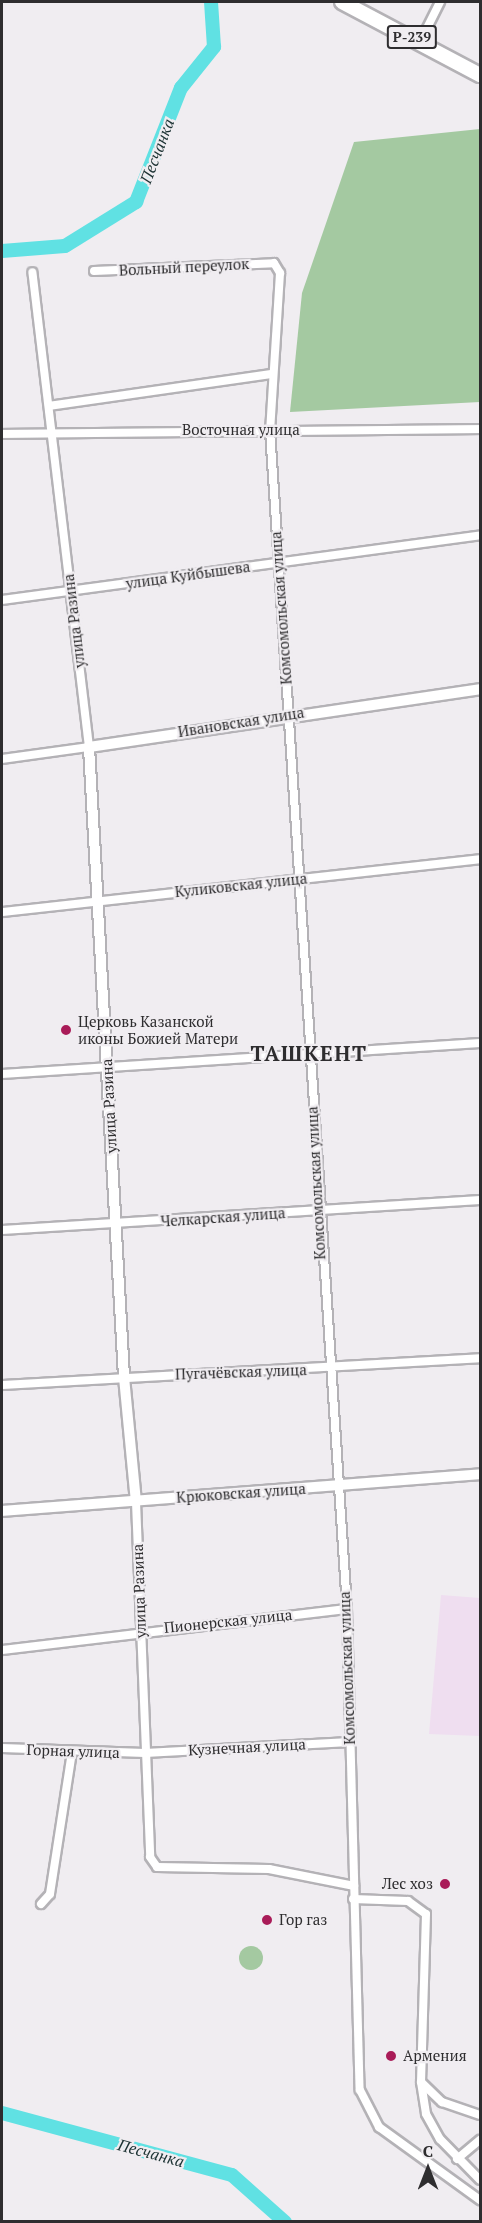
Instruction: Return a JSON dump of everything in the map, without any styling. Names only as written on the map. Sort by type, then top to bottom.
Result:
[{"type":"highway","name":"Р-239","points":[[342,2],[480,75]]},
{"type":"street","points":[[420,42],[440,2]]},
{"type":"street","name":"Вольный переулок","points":[[94,271],[274,263]]},
{"type":"street","name":"Комсомольская улица","points":[[274,263],[280,273],[282,303],[273,327],[270,430],[328,1369],[347,1609],[357,2046],[364,2106],[379,2127],[480,2200]]},
{"type":"street","name":"улица Разина","points":[[32,272],[89,747],[124,1377],[136,1502],[145,1753],[145,1832],[157,1867],[269,1869],[354,1886]]},
{"type":"street","points":[[49,406],[271,374]]},
{"type":"street","name":"Восточная улица","points":[[2,434],[480,429]]},
{"type":"street","name":"улица Куйбышева","points":[[2,600],[480,535]]},
{"type":"street","name":"Ивановская улица","points":[[2,759],[89,747],[288,713],[480,689]]},
{"type":"street","name":"Куликовская улица","points":[[2,912],[480,859]]},
{"type":"street","points":[[2,1074],[107,1064],[480,1042]]},
{"type":"street","name":"Челкарская улица","points":[[2,1230],[480,1200]]},
{"type":"street","name":"Пугачёвская улица","points":[[2,1385],[124,1377],[328,1369],[480,1358]]},
{"type":"street","name":"Крюковская улица","points":[[2,1511],[480,1474]]},
{"type":"street","name":"Пионерская улица","points":[[2,1650],[140,1630],[347,1609]]},
{"type":"street","name":"Кузнечная улица","points":[[145,1753],[350,1742]]},
{"type":"street","name":"Горная улица","points":[[2,1748],[145,1753]]},
{"type":"street","points":[[42,1904],[50,1894],[72,1752]]},
{"type":"street","points":[[353,1899],[408,1900],[426,1914],[421,2082],[426,2114],[457,2159],[480,2180]]},
{"type":"street","points":[[421,2082],[442,2102],[480,2115]]},
{"type":"street","points":[[457,2159],[480,2140]]},
{"type":"shaded area","points":[[441,1595],[480,1598],[480,1736],[429,1734]]},
{"type":"green space","points":[[480,129],[480,402],[290,412],[302,293],[354,142]]},
{"type":"green space","points":[[251,1946],[259,1950],[263,1958],[259,1966],[251,1970],[243,1966],[239,1958],[243,1950]]},
{"type":"waterway","name":"Песчанка","points":[[2,251],[65,246],[136,202],[181,88],[214,47],[211,2]]},
{"type":"waterway","name":"Песчанка","points":[[2,2113],[232,2175],[285,2222]]},
{"type":"place","name":"Церковь Казанской иконы Божией Матери","points":[[66,1030]]},
{"type":"place","name":"Лес хоз","points":[[445,1884]]},
{"type":"place","name":"Гор газ","points":[[267,1920]]},
{"type":"place","name":"Армения","points":[[391,2056]]},
{"type":"district","name":"ТАШКЕНТ","points":[[309,1053]]}]
